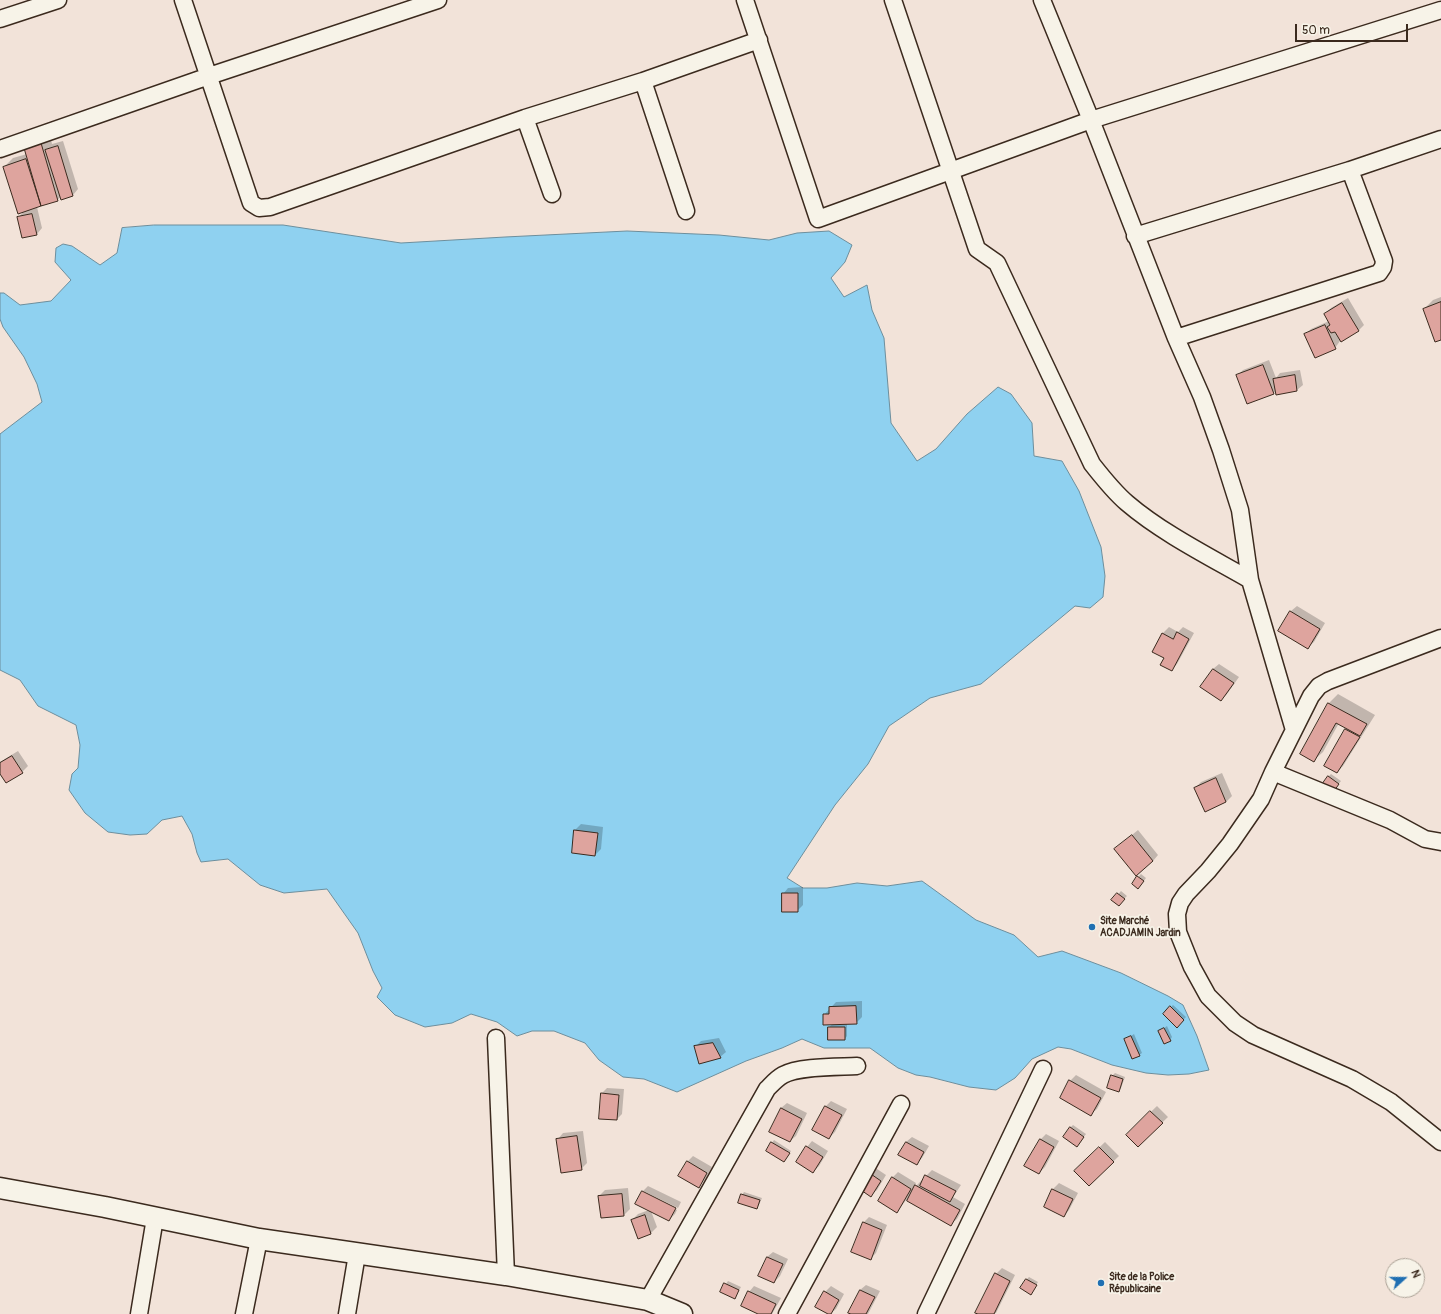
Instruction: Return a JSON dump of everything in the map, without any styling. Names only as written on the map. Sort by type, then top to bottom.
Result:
[{"type":"street","points":[[0,19],[37,3],[58,0]]},
{"type":"street","points":[[184,0],[251,203],[259,208],[270,207],[525,118],[643,81],[759,40]]},
{"type":"street","points":[[0,149],[209,76],[438,0]]},
{"type":"street","points":[[745,0],[818,219],[1091,120],[1441,10]]},
{"type":"street","points":[[893,0],[977,249],[997,263],[1092,464],[1126,503],[1154,524],[1250,580]]},
{"type":"street","points":[[1042,0],[1091,120],[1176,338],[1202,397],[1221,450],[1240,510],[1250,580],[1294,730]]},
{"type":"street","points":[[643,81],[686,211]]},
{"type":"street","points":[[525,118],[552,194]]},
{"type":"street","points":[[1136,236],[1350,170],[1441,139]]},
{"type":"street","points":[[1176,338],[1379,273],[1383,267],[1384,260],[1350,170]]},
{"type":"street","points":[[1441,638],[1319,686],[1310,696],[1261,799],[1230,844],[1208,871],[1186,894],[1180,903],[1177,914],[1178,932],[1192,967],[1208,996],[1235,1023],[1253,1035],[1352,1079],[1391,1102],[1441,1142]]},
{"type":"street","points":[[1273,772],[1394,822],[1425,839],[1441,842]]},
{"type":"street","points":[[496,1038],[506,1275]]},
{"type":"street","points":[[648,1300],[767,1089],[774,1081],[784,1074],[797,1070],[857,1066]]},
{"type":"street","points":[[926,1314],[1043,1069]]},
{"type":"street","points":[[787,1314],[901,1104]]},
{"type":"street","points":[[0,1188],[106,1207],[259,1239],[506,1275],[648,1300],[682,1314]]},
{"type":"street","points":[[139,1314],[155,1218]]},
{"type":"street","points":[[244,1314],[259,1239]]},
{"type":"street","points":[[347,1314],[357,1254]]},
{"type":"water","points":[[154,225],[283,225],[401,243],[627,231],[719,235],[769,240],[797,233],[829,231],[852,245],[845,262],[831,278],[844,297],[867,285],[872,310],[884,338],[891,423],[917,461],[936,449],[967,414],[998,387],[1011,394],[1032,423],[1034,456],[1062,461],[1079,491],[1101,547],[1105,576],[1103,597],[1090,608],[1075,606],[981,684],[930,698],[889,726],[868,764],[835,805],[787,878],[803,888],[827,888],[857,883],[887,886],[922,881],[976,920],[1014,935],[1038,957],[1062,951],[1121,973],[1183,1005],[1197,1036],[1209,1070],[1189,1074],[1168,1075],[1146,1073],[1112,1065],[1071,1049],[1058,1047],[1032,1059],[1015,1078],[996,1090],[969,1087],[916,1075],[898,1068],[870,1048],[824,1048],[802,1039],[746,1061],[677,1092],[644,1079],[623,1077],[599,1060],[585,1043],[554,1031],[532,1031],[517,1036],[497,1022],[471,1014],[452,1023],[425,1027],[395,1015],[377,997],[382,988],[373,971],[358,933],[327,889],[284,893],[260,885],[228,859],[201,862],[192,834],[182,816],[162,820],[147,834],[130,835],[108,832],[85,813],[69,790],[72,774],[78,768],[80,745],[76,725],[38,706],[20,680],[0,670],[0,434],[42,402],[37,384],[24,357],[3,327],[0,319],[0,293],[4,293],[20,305],[51,301],[71,280],[55,262],[56,248],[63,244],[72,246],[100,265],[117,253],[122,228]]},
{"type":"building","points":[[41,143],[58,201],[41,206],[24,148]]},
{"type":"building","points":[[58,146],[73,196],[61,200],[45,150]]},
{"type":"building","points":[[26,159],[41,206],[18,214],[3,167]]},
{"type":"building","points":[[32,214],[37,235],[22,238],[17,217]]},
{"type":"building","points":[[1441,302],[1441,340],[1435,342],[1423,309]]},
{"type":"building","points":[[1342,303],[1359,331],[1341,342],[1335,332],[1331,333],[1327,327],[1330,325],[1324,314]]},
{"type":"building","points":[[1325,325],[1336,349],[1315,358],[1304,334]]},
{"type":"building","points":[[1263,365],[1274,394],[1247,404],[1236,375]]},
{"type":"building","points":[[1295,375],[1297,391],[1276,395],[1273,379]]},
{"type":"building","points":[[1290,611],[1320,629],[1308,649],[1278,631]]},
{"type":"building","points":[[1177,632],[1189,639],[1172,671],[1160,665],[1164,658],[1152,652],[1162,633],[1173,639]]},
{"type":"building","points":[[1213,669],[1234,683],[1221,701],[1200,687]]},
{"type":"building","points":[[1328,703],[1367,724],[1360,736],[1336,723],[1314,762],[1300,754]]},
{"type":"building","points":[[1345,729],[1360,737],[1337,773],[1324,766]]},
{"type":"building","points":[[12,756],[23,773],[6,783],[0,774],[0,763]]},
{"type":"building","points":[[1328,776],[1339,784],[1332,794],[1321,786]]},
{"type":"building","points":[[1216,778],[1226,802],[1205,812],[1194,788]]},
{"type":"building","points":[[574,830],[598,833],[595,856],[572,853]]},
{"type":"building","points":[[1132,835],[1153,861],[1136,876],[1114,849]]},
{"type":"building","points":[[1137,876],[1144,881],[1138,889],[1132,884]]},
{"type":"building","points":[[782,893],[798,893],[798,912],[782,912]]},
{"type":"building","points":[[1117,893],[1125,899],[1119,906],[1111,900]]},
{"type":"building","points":[[856,1006],[857,1024],[823,1025],[823,1014],[829,1014],[829,1007]]},
{"type":"building","points":[[1170,1006],[1184,1020],[1177,1028],[1163,1014]]},
{"type":"building","points":[[828,1027],[845,1027],[845,1040],[828,1040]]},
{"type":"building","points":[[1164,1028],[1171,1041],[1164,1044],[1158,1031]]},
{"type":"building","points":[[1131,1036],[1140,1056],[1132,1059],[1124,1039]]},
{"type":"building","points":[[713,1043],[721,1058],[699,1064],[694,1046]]},
{"type":"building","points":[[1111,1075],[1123,1079],[1119,1092],[1107,1088]]},
{"type":"building","points":[[1069,1080],[1101,1098],[1091,1116],[1060,1098]]},
{"type":"building","points":[[601,1093],[619,1095],[617,1120],[599,1119]]},
{"type":"building","points":[[825,1106],[842,1115],[829,1139],[812,1130]]},
{"type":"building","points":[[781,1108],[802,1119],[790,1142],[769,1132]]},
{"type":"building","points":[[1150,1111],[1163,1123],[1138,1147],[1126,1135]]},
{"type":"building","points":[[1070,1127],[1084,1137],[1077,1147],[1063,1137]]},
{"type":"building","points":[[577,1136],[582,1170],[561,1173],[556,1139]]},
{"type":"building","points":[[1040,1139],[1054,1147],[1039,1174],[1024,1166]]},
{"type":"building","points":[[771,1142],[790,1153],[784,1162],[766,1151]]},
{"type":"building","points":[[906,1142],[924,1152],[917,1165],[898,1155]]},
{"type":"building","points":[[806,1146],[823,1157],[813,1173],[796,1162]]},
{"type":"building","points":[[1099,1147],[1114,1162],[1089,1186],[1074,1171]]},
{"type":"building","points":[[687,1161],[707,1173],[699,1188],[678,1176]]},
{"type":"building","points":[[868,1172],[881,1181],[871,1197],[858,1188]]},
{"type":"building","points":[[925,1175],[956,1191],[950,1202],[920,1186]]},
{"type":"building","points":[[892,1177],[911,1189],[897,1213],[878,1201]]},
{"type":"building","points":[[915,1185],[960,1210],[951,1226],[907,1201]]},
{"type":"building","points":[[1052,1189],[1073,1199],[1064,1217],[1044,1207]]},
{"type":"building","points":[[642,1191],[676,1208],[669,1221],[635,1204]]},
{"type":"building","points":[[622,1194],[624,1216],[601,1218],[598,1196]]},
{"type":"building","points":[[741,1194],[760,1200],[757,1209],[738,1203]]},
{"type":"building","points":[[645,1215],[651,1234],[638,1239],[631,1220]]},
{"type":"building","points":[[863,1222],[882,1230],[871,1260],[851,1252]]},
{"type":"building","points":[[767,1257],[783,1264],[774,1283],[758,1276]]},
{"type":"building","points":[[995,1273],[1010,1281],[994,1314],[975,1313]]},
{"type":"building","points":[[1026,1279],[1037,1285],[1031,1295],[1020,1288]]},
{"type":"building","points":[[724,1283],[739,1290],[735,1299],[720,1292]]},
{"type":"building","points":[[860,1290],[875,1297],[866,1314],[848,1313]]},
{"type":"building","points":[[748,1291],[776,1304],[771,1314],[758,1314],[741,1306]]},
{"type":"building","points":[[824,1291],[839,1300],[831,1314],[828,1314],[815,1307]]},
{"type":"place","name":"Site Marché ACADJAMIN Jardin","points":[[1092,927]]},
{"type":"place","name":"Site de la Police Républicaine","points":[[1101,1283]]}]
